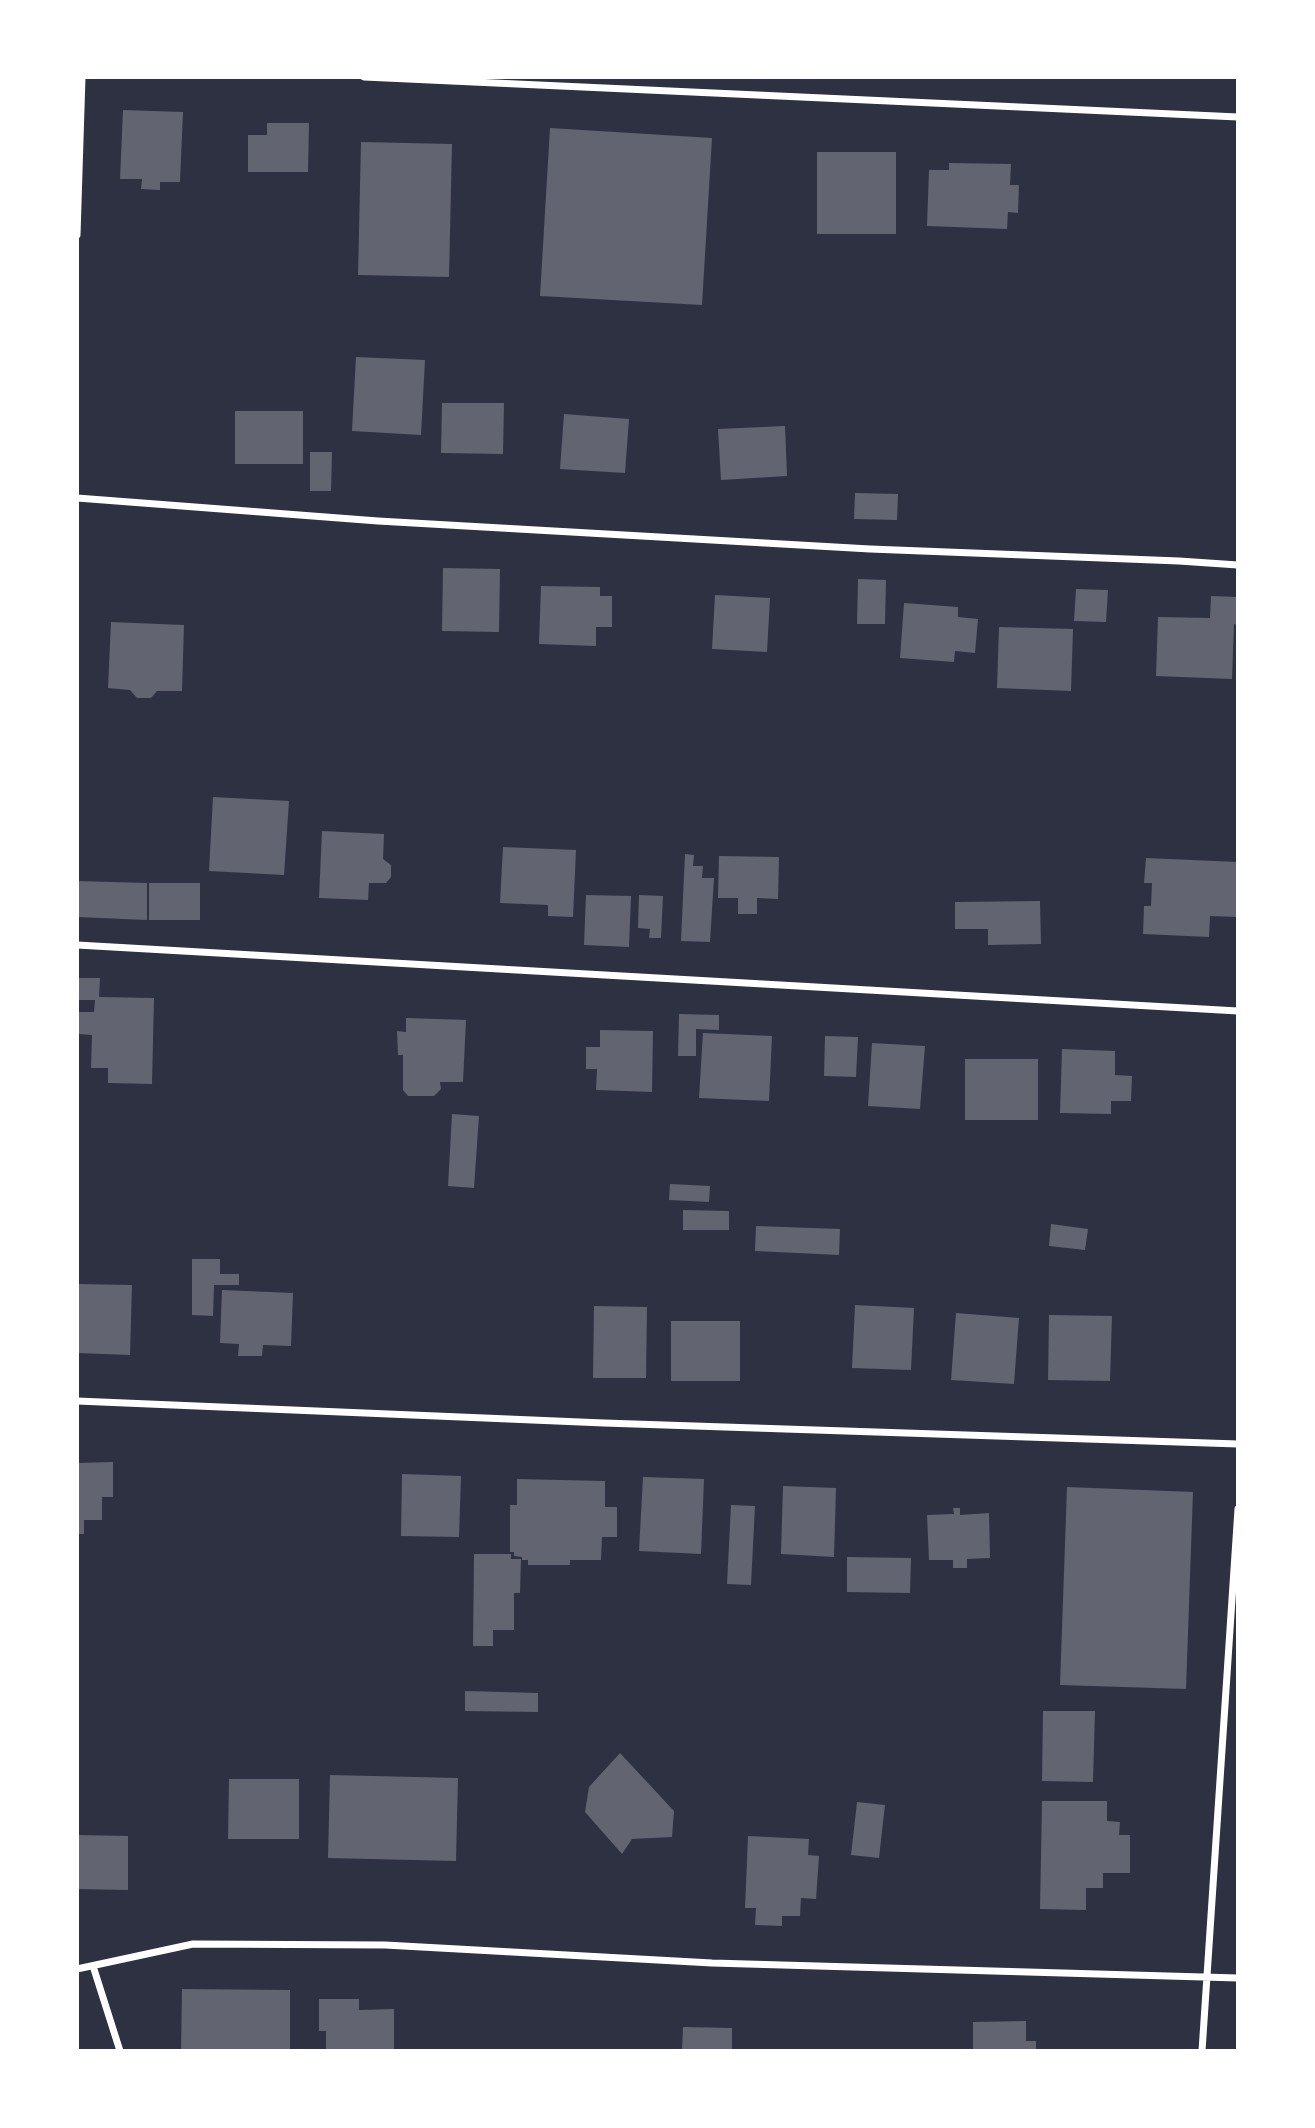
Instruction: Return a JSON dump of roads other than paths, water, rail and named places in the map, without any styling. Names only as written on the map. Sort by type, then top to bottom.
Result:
[{"type":"street","points":[[77,235],[82,77]]},
{"type":"street","points":[[364,77],[1238,117]]},
{"type":"street","points":[[77,498],[392,521],[870,549],[1238,565]]},
{"type":"street","points":[[77,945],[1238,1011]]},
{"type":"street","points":[[77,1401],[618,1424],[1238,1444]]},
{"type":"street","points":[[1202,2051],[1238,1509]]},
{"type":"street","points":[[77,1969],[192,1944],[371,1945],[712,1963],[1238,1978]]},
{"type":"street","points":[[93,1966],[120,2051]]}]
